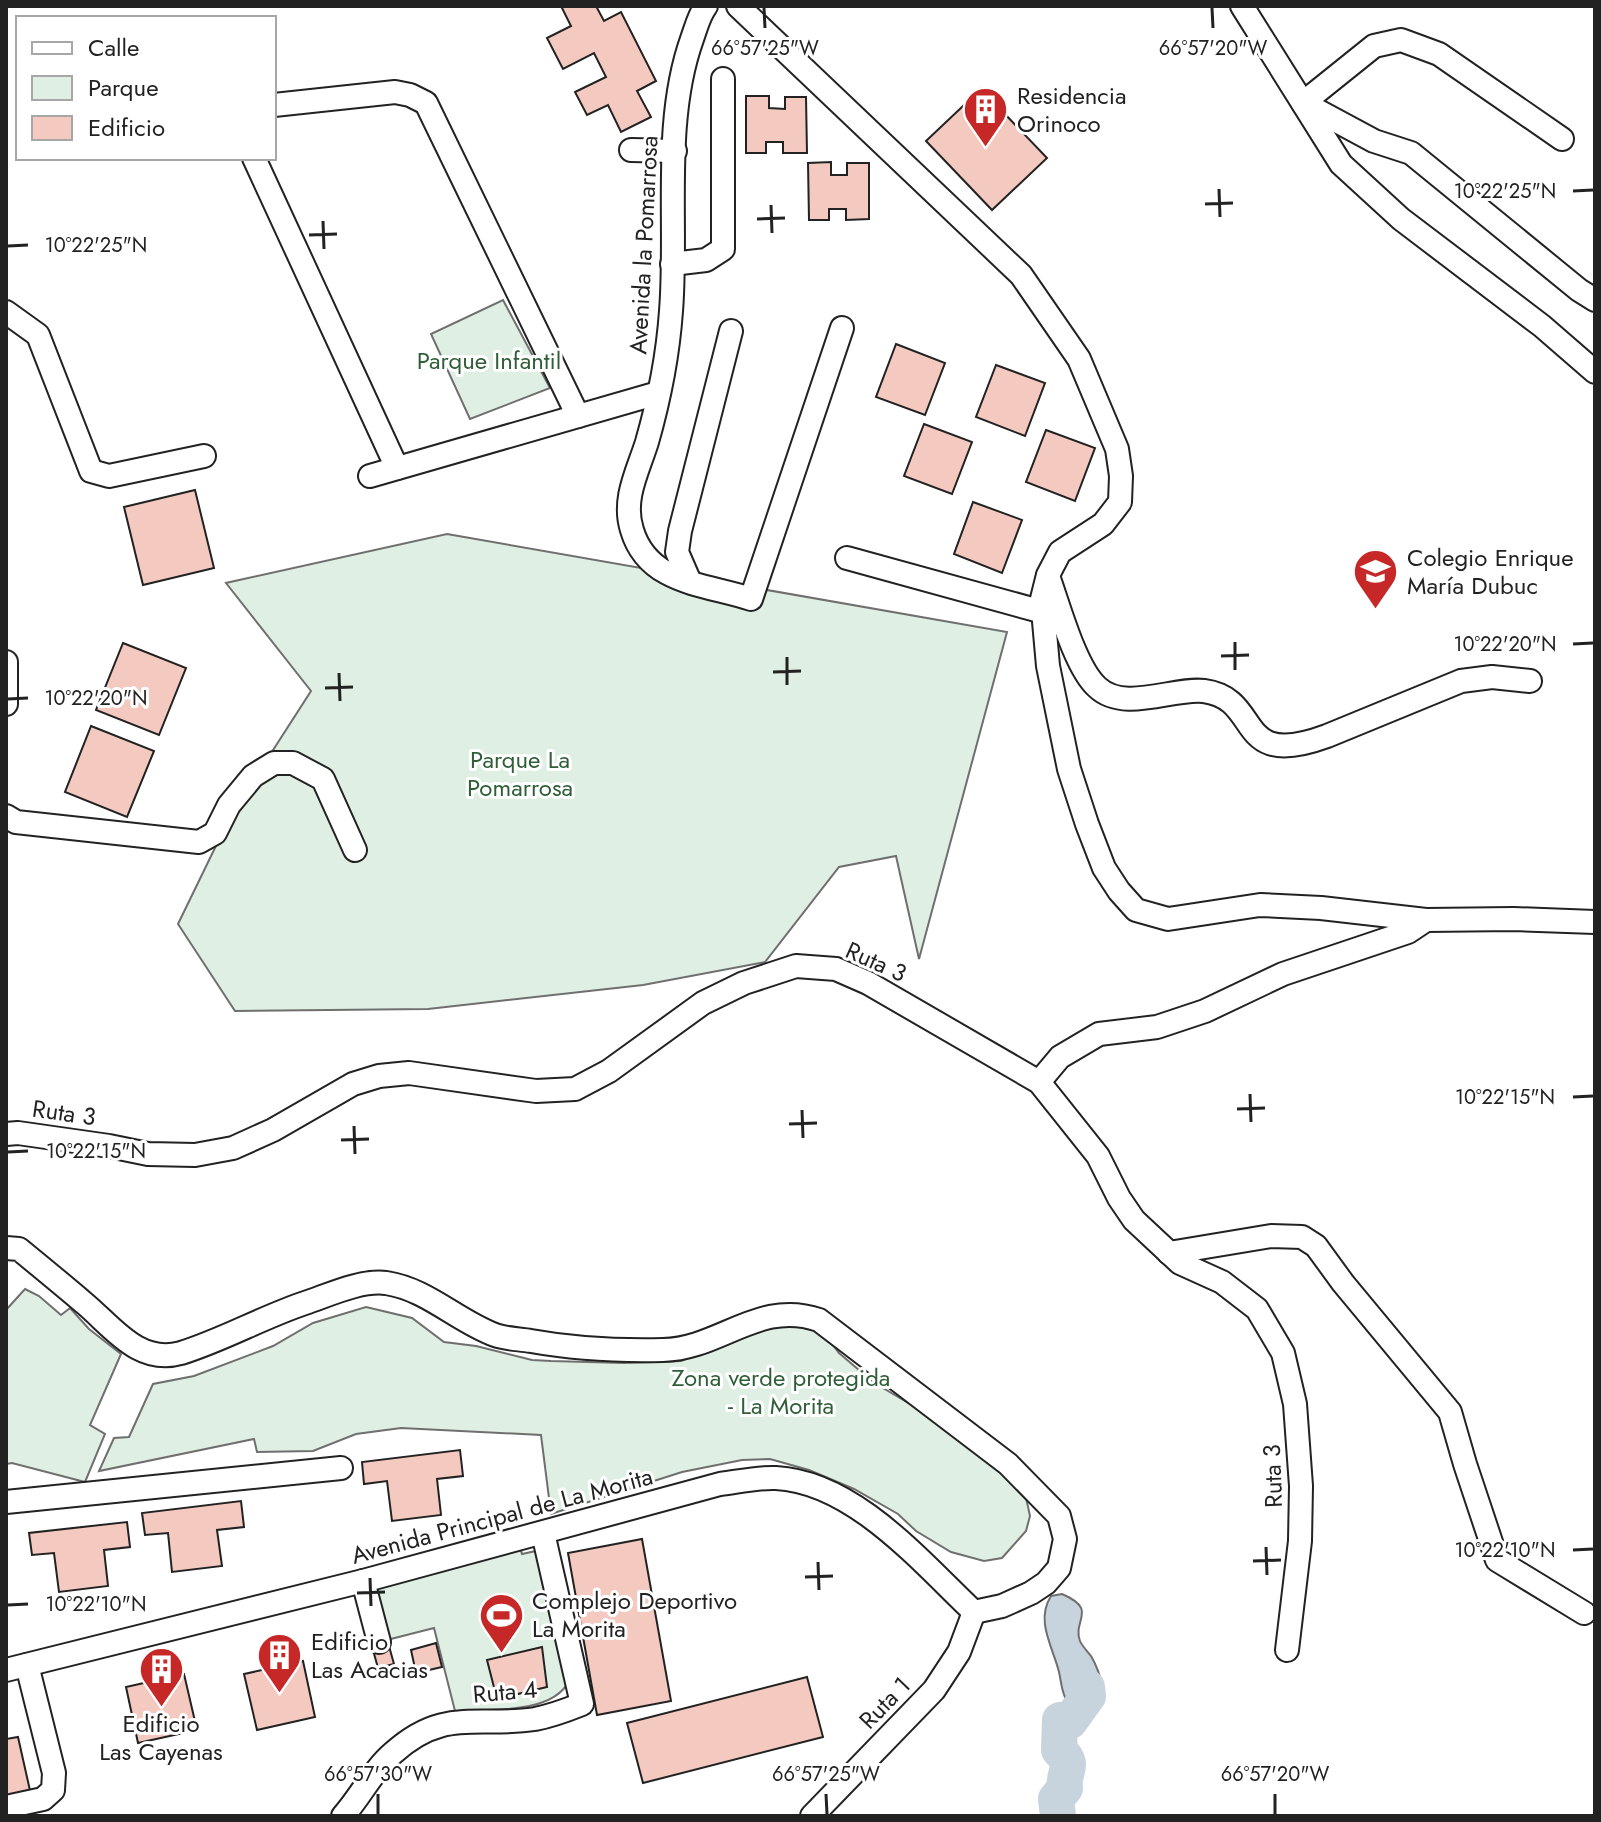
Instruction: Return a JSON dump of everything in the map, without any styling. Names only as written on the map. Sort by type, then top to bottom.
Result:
[{"type":"street","name":"Avenida la Pomarrosa","points":[[690,582],[663,573],[644,554],[632,530],[629,505],[633,478],[647,442],[666,353],[671,309],[679,82],[687,52],[706,6]]},
{"type":"street","points":[[738,6],[1021,275],[1079,359],[1117,449],[1121,476],[1120,502],[1103,524],[1060,552],[1048,575],[1042,599],[1048,666],[1069,769],[1104,868],[1136,910],[1168,919],[1260,905],[1321,908],[1426,920],[1595,922]]},
{"type":"street","points":[[1242,6],[1341,164],[1391,210],[1542,326],[1595,372]]},
{"type":"street","points":[[1303,103],[1374,46],[1401,40],[1439,54],[1562,139]]},
{"type":"street","points":[[672,264],[706,260],[723,249],[723,79]]},
{"type":"street","points":[[276,105],[395,92],[426,103],[578,416]]},
{"type":"street","points":[[1303,103],[1374,141],[1411,153],[1595,300]]},
{"type":"street","points":[[631,150],[675,151]]},
{"type":"street","points":[[255,160],[397,468]]},
{"type":"street","points":[[6,312],[38,335],[91,471],[109,476],[204,456]]},
{"type":"street","points":[[731,331],[677,552],[690,582],[751,599],[842,328]]},
{"type":"street","points":[[370,476],[658,393]]},
{"type":"street","points":[[847,558],[1043,612]]},
{"type":"street","points":[[1048,575],[1084,670],[1099,690],[1138,699],[1204,691],[1233,703],[1251,731],[1263,741],[1287,747],[1307,743],[1472,678],[1530,681]]},
{"type":"street","points":[[6,662],[6,704]]},
{"type":"street","points":[[9,822],[199,842],[215,833],[229,805],[253,776],[274,763],[293,763],[323,779],[355,850]]},
{"type":"street","points":[[1039,1082],[1060,1057],[1099,1034],[1157,1027],[1205,1011],[1283,974],[1408,932],[1426,920]]},
{"type":"street","name":"Ruta 3","points":[[6,1134],[79,1141],[148,1154],[195,1155],[233,1148],[273,1130],[353,1084],[379,1076],[409,1073],[536,1091],[575,1089],[609,1071],[703,1003],[744,983],[796,966],[836,969],[868,983],[1039,1082],[1098,1156],[1134,1220],[1180,1263],[1222,1282],[1257,1309],[1283,1353],[1295,1404],[1301,1486],[1299,1554],[1287,1650]]},
{"type":"street","points":[[1169,1253],[1271,1236],[1302,1237],[1316,1246],[1450,1412],[1497,1560],[1584,1613]]},
{"type":"street","points":[[6,1248],[19,1249],[88,1306],[121,1339],[150,1353],[178,1354],[289,1308],[361,1285],[384,1283],[413,1290],[496,1335],[562,1347],[678,1350],[749,1321],[785,1314],[802,1314],[819,1320],[1008,1464],[1059,1516],[1065,1539],[1059,1568],[1046,1583],[1002,1606],[974,1612]]},
{"type":"street","points":[[6,1502],[341,1468]]},
{"type":"street","name":"Avenida Principal de La Morita","points":[[16,1668],[363,1581],[720,1484],[777,1478],[828,1490],[874,1518],[974,1612]]},
{"type":"street","name":"Ruta 4","points":[[343,1816],[393,1753],[427,1729],[446,1723],[533,1719],[582,1704],[543,1533]]},
{"type":"street","points":[[363,1581],[379,1642]]},
{"type":"street","name":"Ruta 1","points":[[812,1816],[934,1690],[959,1652],[974,1612]]},
{"type":"street","points":[[6,1807],[43,1799],[53,1790],[54,1773],[16,1668]]},
{"type":"green space","name":"Parque Infantil","points":[[503,300],[550,388],[470,419],[431,334]]},
{"type":"green space","name":"Parque La Pomarrosa","points":[[447,534],[1007,632],[919,959],[896,856],[839,867],[765,962],[643,985],[428,1009],[235,1011],[178,924],[230,817],[311,691],[226,583]]},
{"type":"green space","points":[[25,1289],[39,1296],[61,1315],[70,1308],[89,1329],[121,1354],[90,1425],[105,1434],[85,1482],[6,1464],[6,1310]]},
{"type":"green space","name":"Zona verde protegida - La Morita","points":[[366,1307],[412,1318],[444,1342],[551,1361],[681,1361],[778,1323],[808,1327],[827,1337],[839,1353],[873,1382],[925,1413],[973,1448],[1025,1493],[1030,1516],[1026,1531],[1002,1558],[984,1561],[951,1552],[916,1531],[898,1514],[854,1489],[809,1470],[770,1459],[742,1460],[682,1472],[551,1514],[541,1435],[401,1428],[356,1434],[313,1451],[257,1452],[254,1439],[99,1471],[114,1438],[129,1437],[153,1384],[194,1376],[273,1346],[313,1323]]},
{"type":"green space","name":"Complejo Deportivo La Morita","points":[[518,1540],[522,1554],[536,1551],[569,1681],[561,1692],[534,1705],[501,1710],[455,1711],[434,1628],[379,1642],[363,1581]]},
{"type":"shaded area","points":[[1062,1594],[1082,1610],[1078,1634],[1095,1663],[1102,1686],[1094,1704],[1070,1721],[1060,1720],[1068,1703],[1045,1624],[1051,1596]]},
{"type":"building","points":[[561,6],[596,6],[604,21],[621,12],[656,81],[637,91],[651,117],[621,132],[608,105],[587,115],[575,92],[606,77],[594,53],[563,69],[547,38],[571,26]]},
{"type":"building","name":"Residencia Orinoco","points":[[981,89],[1047,158],[992,210],[926,141]]},
{"type":"building","points":[[746,96],[769,96],[769,108],[785,109],[785,97],[806,97],[807,153],[783,153],[783,142],[766,142],[766,153],[746,153]]},
{"type":"building","points":[[831,162],[831,175],[847,175],[847,163],[869,163],[869,219],[846,220],[846,209],[829,209],[829,220],[809,220],[808,163]]},
{"type":"building","points":[[896,344],[945,363],[925,415],[876,397]]},
{"type":"building","points":[[996,365],[1045,383],[1025,436],[976,417]]},
{"type":"building","points":[[924,424],[972,442],[952,494],[904,476]]},
{"type":"building","points":[[1046,430],[1095,448],[1075,501],[1026,482]]},
{"type":"building","points":[[195,490],[214,568],[143,585],[124,507]]},
{"type":"building","points":[[973,502],[1022,520],[1002,573],[954,554]]},
{"type":"building","points":[[123,643],[186,668],[159,735],[96,710]]},
{"type":"building","points":[[91,726],[154,751],[127,817],[65,792]]},
{"type":"building","points":[[460,1450],[463,1476],[437,1479],[441,1515],[392,1521],[387,1481],[364,1484],[362,1462]]},
{"type":"building","points":[[241,1501],[244,1527],[217,1530],[222,1566],[172,1572],[168,1533],[145,1535],[142,1513]]},
{"type":"building","points":[[127,1522],[130,1547],[104,1550],[108,1586],[59,1592],[54,1553],[32,1555],[29,1533]]},
{"type":"building","points":[[642,1539],[671,1701],[597,1715],[568,1553]]},
{"type":"building","points":[[436,1643],[442,1667],[416,1673],[411,1650]]},
{"type":"building","points":[[389,1646],[394,1664],[378,1668],[373,1650]]},
{"type":"building","points":[[542,1647],[547,1687],[497,1699],[487,1660]]},
{"type":"building","name":"Edificio Las Acacias","points":[[303,1661],[315,1717],[257,1730],[244,1674]]},
{"type":"building","name":"Edificio Las Cayenas","points":[[184,1674],[197,1730],[138,1743],[126,1687]]},
{"type":"building","points":[[807,1677],[823,1737],[643,1783],[627,1723]]},
{"type":"building","points":[[18,1737],[31,1795],[6,1801],[6,1739]]},
{"type":"waterway","points":[[1058,1816],[1056,1799],[1065,1788],[1068,1765],[1059,1750],[1060,1720],[1070,1721],[1088,1696],[1087,1687]]},
{"type":"place","name":"Residencia Orinoco","points":[[986,149]]},
{"type":"place","name":"Colegio Enrique María Dubuc","points":[[1376,611]]},
{"type":"place","name":"Complejo Deportivo La Morita","points":[[501,1654]]},
{"type":"place","name":"Edificio Las Acacias","points":[[280,1695]]},
{"type":"place","name":"Edificio Las Cayenas","points":[[161,1709]]}]
